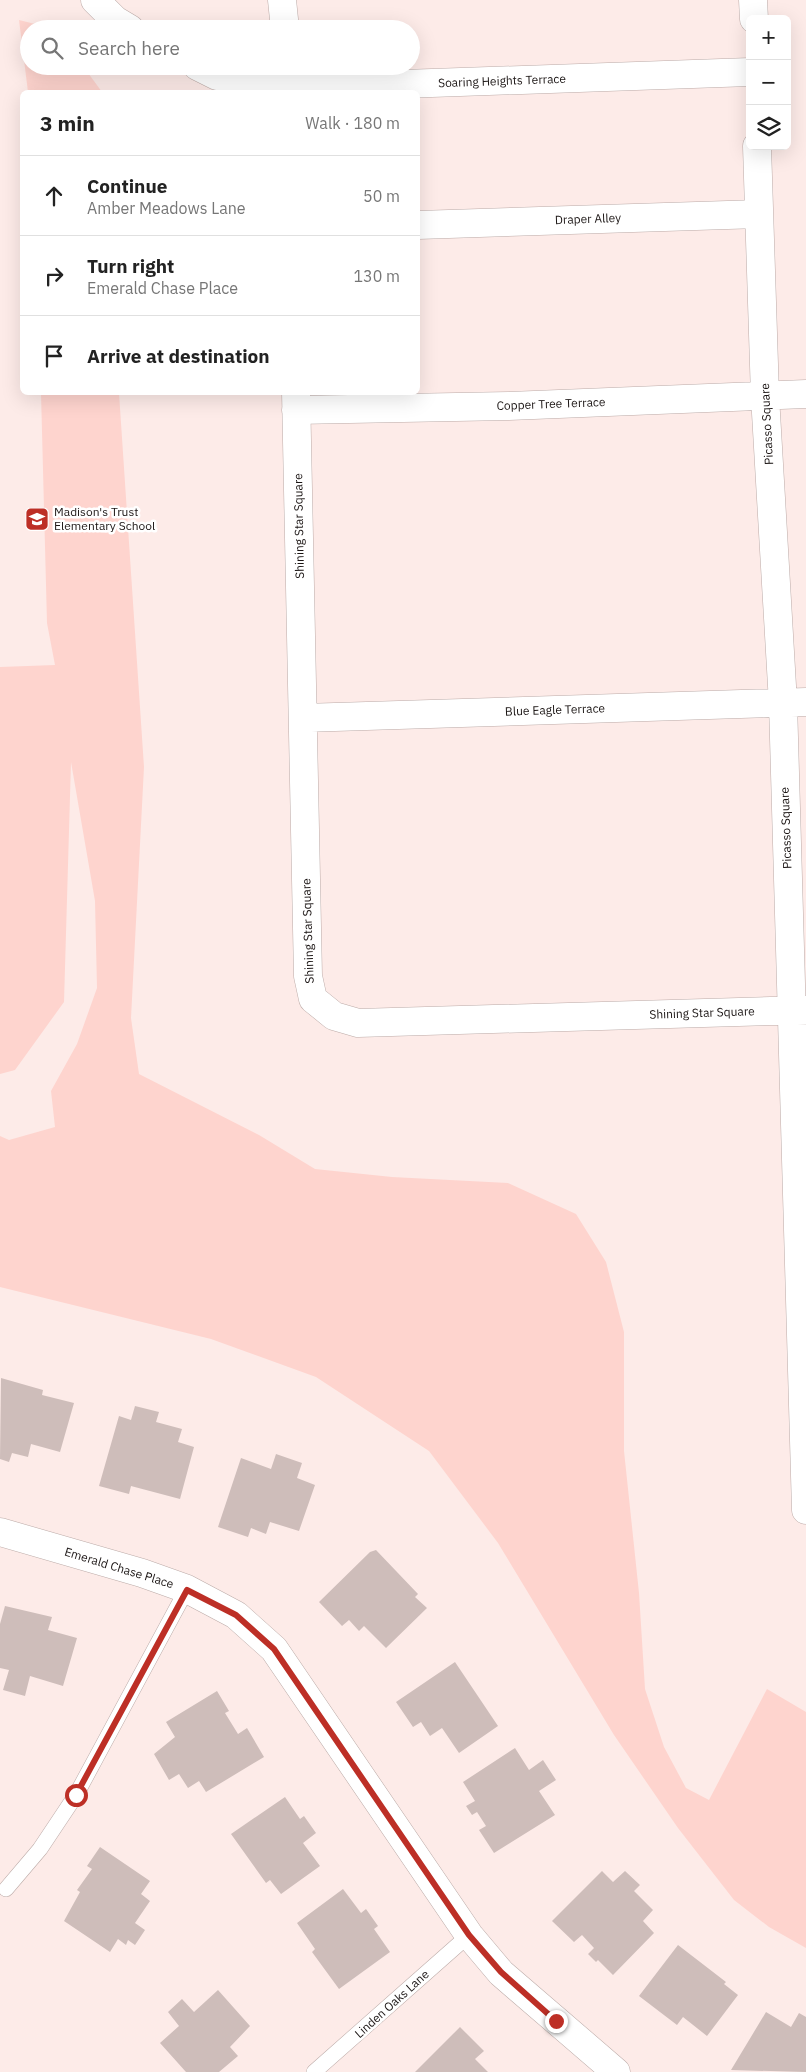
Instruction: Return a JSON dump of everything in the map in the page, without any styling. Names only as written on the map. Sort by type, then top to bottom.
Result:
[{"type":"street","points":[[95,0],[115,20]]},
{"type":"street","points":[[282,0],[283,20]]},
{"type":"street","points":[[753,0],[754,15]]},
{"type":"street","name":"Soaring Heights Terrace","points":[[216,75],[288,82],[746,72]]},
{"type":"street","name":"Picasso Square","points":[[758,150],[765,396],[794,702],[806,1510]]},
{"type":"street","name":"Draper Alley","points":[[420,225],[759,214]]},
{"type":"street","name":"Copper Tree Terrace","points":[[296,401],[509,406],[806,394]]},
{"type":"street","name":"Shining Star Square","points":[[296,401],[308,976],[313,999],[334,1016],[358,1023],[799,1010]]},
{"type":"street","name":"Blue Eagle Terrace","points":[[303,718],[794,702]]},
{"type":"street","name":"Emerald Chase Place","points":[[0,1532],[142,1574],[187,1590],[236,1615],[274,1649],[469,1935],[501,1972],[616,2072]]},
{"type":"lane","points":[[6,1889],[40,1849],[76,1795],[187,1590]]},
{"type":"lane","name":"Linden Oaks Lane","points":[[314,2072],[469,1935]]},
{"type":"shaded area","points":[[26,75],[90,75],[101,90],[28,90]]},
{"type":"shaded area","points":[[41,395],[119,395],[144,767],[131,1018],[139,1074],[259,1135],[315,1169],[392,1177],[508,1183],[576,1214],[606,1262],[624,1332],[624,1451],[639,1593],[645,1689],[664,1747],[686,1788],[709,1800],[767,1689],[806,1712],[806,1948],[769,1927],[734,1900],[678,1828],[614,1735],[498,1543],[429,1451],[316,1377],[211,1339],[0,1287],[0,1136],[9,1140],[55,1127],[51,1091],[77,1044],[97,988],[95,901],[71,762],[64,1002],[15,1070],[0,1074],[0,667],[55,665],[47,623]]},
{"type":"building","points":[[1,1378],[43,1390],[42,1395],[74,1403],[60,1452],[31,1444],[28,1457],[12,1453],[9,1462],[0,1459]]},
{"type":"building","points":[[135,1406],[159,1412],[156,1422],[182,1429],[178,1442],[194,1447],[180,1499],[131,1486],[129,1494],[99,1486],[119,1416],[131,1420]]},
{"type":"building","points":[[276,1454],[302,1463],[297,1478],[315,1485],[299,1531],[270,1522],[266,1534],[251,1528],[248,1537],[218,1527],[241,1458],[271,1469]]},
{"type":"building","points":[[376,1550],[418,1594],[415,1597],[427,1608],[386,1648],[364,1626],[359,1631],[349,1620],[342,1626],[319,1602],[370,1552]]},
{"type":"building","points":[[5,1606],[52,1617],[48,1630],[77,1638],[63,1686],[30,1676],[25,1696],[3,1690],[9,1670],[0,1668],[0,1624]]},
{"type":"building","points":[[455,1662],[498,1726],[459,1753],[442,1728],[430,1736],[421,1722],[413,1727],[396,1702]]},
{"type":"building","points":[[217,1691],[229,1711],[225,1713],[238,1734],[247,1728],[264,1757],[206,1792],[199,1781],[188,1788],[179,1774],[169,1780],[154,1754],[175,1737],[166,1722]]},
{"type":"building","points":[[515,1748],[529,1770],[543,1760],[556,1780],[539,1791],[555,1815],[494,1853],[479,1830],[486,1826],[477,1812],[472,1815],[466,1806],[475,1801],[463,1782]]},
{"type":"building","points":[[285,1797],[300,1819],[304,1816],[316,1833],[303,1843],[320,1866],[281,1894],[270,1880],[266,1883],[231,1834]]},
{"type":"building","points":[[100,1847],[150,1881],[141,1894],[150,1901],[135,1923],[145,1930],[135,1945],[128,1940],[126,1945],[118,1939],[110,1952],[64,1921],[80,1892],[77,1890],[92,1869],[87,1866]]},
{"type":"building","points":[[602,1871],[613,1882],[625,1871],[640,1885],[634,1891],[653,1910],[643,1921],[654,1933],[613,1975],[598,1960],[596,1962],[588,1954],[594,1948],[582,1935],[574,1942],[552,1921]]},
{"type":"building","points":[[343,1889],[361,1913],[366,1909],[378,1926],[374,1929],[390,1952],[339,1989],[312,1952],[315,1949],[297,1923]]},
{"type":"building","points":[[678,1945],[726,1982],[724,1984],[738,1995],[707,2036],[683,2017],[677,2025],[639,1996]]},
{"type":"building","points":[[218,1990],[250,2026],[230,2047],[238,2056],[219,2072],[186,2072],[160,2043],[179,2026],[168,2012],[182,1999],[194,2012]]},
{"type":"building","points":[[766,2012],[791,2027],[799,2013],[806,2017],[806,2072],[731,2070]]},
{"type":"building","points":[[460,2027],[484,2051],[475,2059],[488,2072],[415,2072]]},
{"type":"place","name":"Madison's Trust Elementary School","points":[[37,519]]},
{"type":"route","points":[[76,1795],[187,1590],[236,1615],[274,1649],[469,1935],[501,1972],[556,2021]]}]
